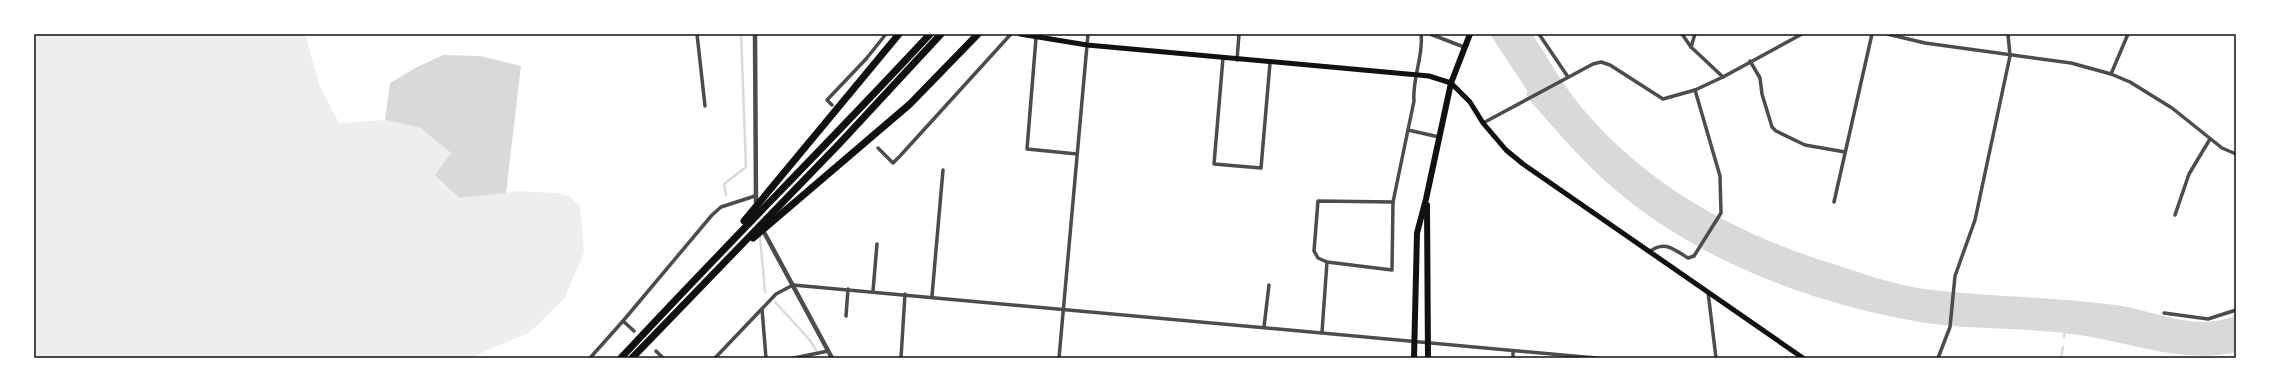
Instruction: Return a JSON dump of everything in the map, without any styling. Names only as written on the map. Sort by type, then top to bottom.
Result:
[{"type":"highway","points":[[715,257],[898,34]]},
{"type":"highway","points":[[621,358],[715,257],[842,129],[930,34]]},
{"type":"highway","points":[[632,358],[840,143],[941,34]]},
{"type":"highway","points":[[720,267],[910,104],[978,34]]},
{"type":"highway","points":[[1414,358],[1413,341],[1417,233],[1426,199],[1451,83],[1470,34]]},
{"type":"highway","points":[[1426,199],[1428,235],[1428,358]]},
{"type":"main road","points":[[1020,34],[1036,38],[1087,45],[1237,60],[1415,73],[1451,83],[1470,102],[1483,123],[1506,150],[1523,164],[1803,358]]},
{"type":"street","points":[[697,34],[705,106]]},
{"type":"street","points":[[590,358],[712,215],[722,207],[755,199],[755,34]]},
{"type":"street","points":[[832,105],[827,100],[866,59],[886,34]]},
{"type":"street","points":[[878,148],[893,162],[1011,34]]},
{"type":"street","points":[[1059,358],[1062,309],[1078,154],[1088,34]]},
{"type":"street","points":[[1237,60],[1239,34]]},
{"type":"street","points":[[1393,202],[1318,201],[1314,251],[1318,258],[1327,262],[1392,270],[1393,202],[1414,101],[1415,73],[1422,43],[1421,34],[1427,34]]},
{"type":"street","points":[[1430,34],[1464,48]]},
{"type":"street","points":[[1539,34],[1568,78]]},
{"type":"street","points":[[1682,34],[1691,47],[1724,77]]},
{"type":"street","points":[[1691,47],[1695,34]]},
{"type":"street","points":[[1483,123],[1593,64],[1601,62],[1610,65],[1660,99],[1695,90],[1724,77],[1750,61],[1802,34]]},
{"type":"street","points":[[1834,202],[1872,34]]},
{"type":"street","points":[[1887,34],[1925,43],[2010,56],[2071,63],[2111,74],[2130,82],[2172,108],[2222,148],[2236,154]]},
{"type":"street","points":[[1938,358],[1950,328],[1954,286],[1960,258],[1976,220],[2010,56],[2008,34]]},
{"type":"street","points":[[2111,74],[2128,34]]},
{"type":"street","points":[[1036,38],[1027,149],[1078,154]]},
{"type":"street","points":[[1223,58],[1214,164],[1261,168],[1270,62]]},
{"type":"street","points":[[1750,61],[1760,78],[1762,94],[1772,127],[1776,131],[1805,145],[1845,152]]},
{"type":"street","points":[[1649,252],[1658,245],[1665,245],[1688,258],[1698,252],[1721,213],[1720,176],[1695,90]]},
{"type":"street","points":[[1408,130],[1439,137]]},
{"type":"street","points":[[2175,214],[2189,174],[2210,139]]},
{"type":"street","points":[[932,296],[943,170]]},
{"type":"street","points":[[765,234],[832,358]]},
{"type":"street","points":[[873,291],[877,244]]},
{"type":"street","points":[[1322,332],[1327,262]]},
{"type":"street","points":[[715,358],[776,294],[793,285],[932,296],[1596,358]]},
{"type":"street","points":[[1264,327],[1268,285]]},
{"type":"street","points":[[846,316],[848,289]]},
{"type":"street","points":[[1708,292],[1716,358]]},
{"type":"street","points":[[901,358],[905,294]]},
{"type":"street","points":[[762,309],[766,358]]},
{"type":"street","points":[[2164,313],[2208,319],[2236,310]]},
{"type":"street","points":[[623,321],[634,332]]},
{"type":"street","points":[[656,351],[663,358]]},
{"type":"street","points":[[794,358],[828,351]]},
{"type":"street","points":[[1513,351],[1513,358]]},
{"type":"shaded area","points":[[34,34],[305,34],[319,84],[339,123],[385,120],[419,127],[451,153],[459,198],[519,191],[556,193],[570,196],[580,207],[584,252],[564,299],[530,332],[470,358],[34,358]]},
{"type":"shaded area","points":[[1490,34],[1532,34],[1574,98],[1600,128],[1628,154],[1657,179],[1689,200],[1757,236],[1830,263],[1885,280],[1918,288],[1960,293],[2109,304],[2179,320],[2208,322],[2222,320],[2236,315],[2236,352],[2195,356],[2174,354],[2071,334],[2033,330],[1939,325],[1920,322],[1877,314],[1835,303],[1752,273],[1712,254],[1673,232],[1637,207],[1594,171],[1532,103],[1526,94],[1528,92]]},
{"type":"shaded area","points":[[443,55],[480,56],[521,66],[506,193],[459,198],[435,175],[451,153],[419,127],[385,120],[390,83],[417,67]]},
{"type":"waterway","points":[[726,195],[724,184],[746,167],[741,34]]},
{"type":"waterway","points":[[760,237],[765,292]]},
{"type":"waterway","points":[[775,302],[809,339],[816,350]]},
{"type":"waterway","points":[[2064,337],[2065,330]]},
{"type":"waterway","points":[[2061,358],[2063,347]]}]
